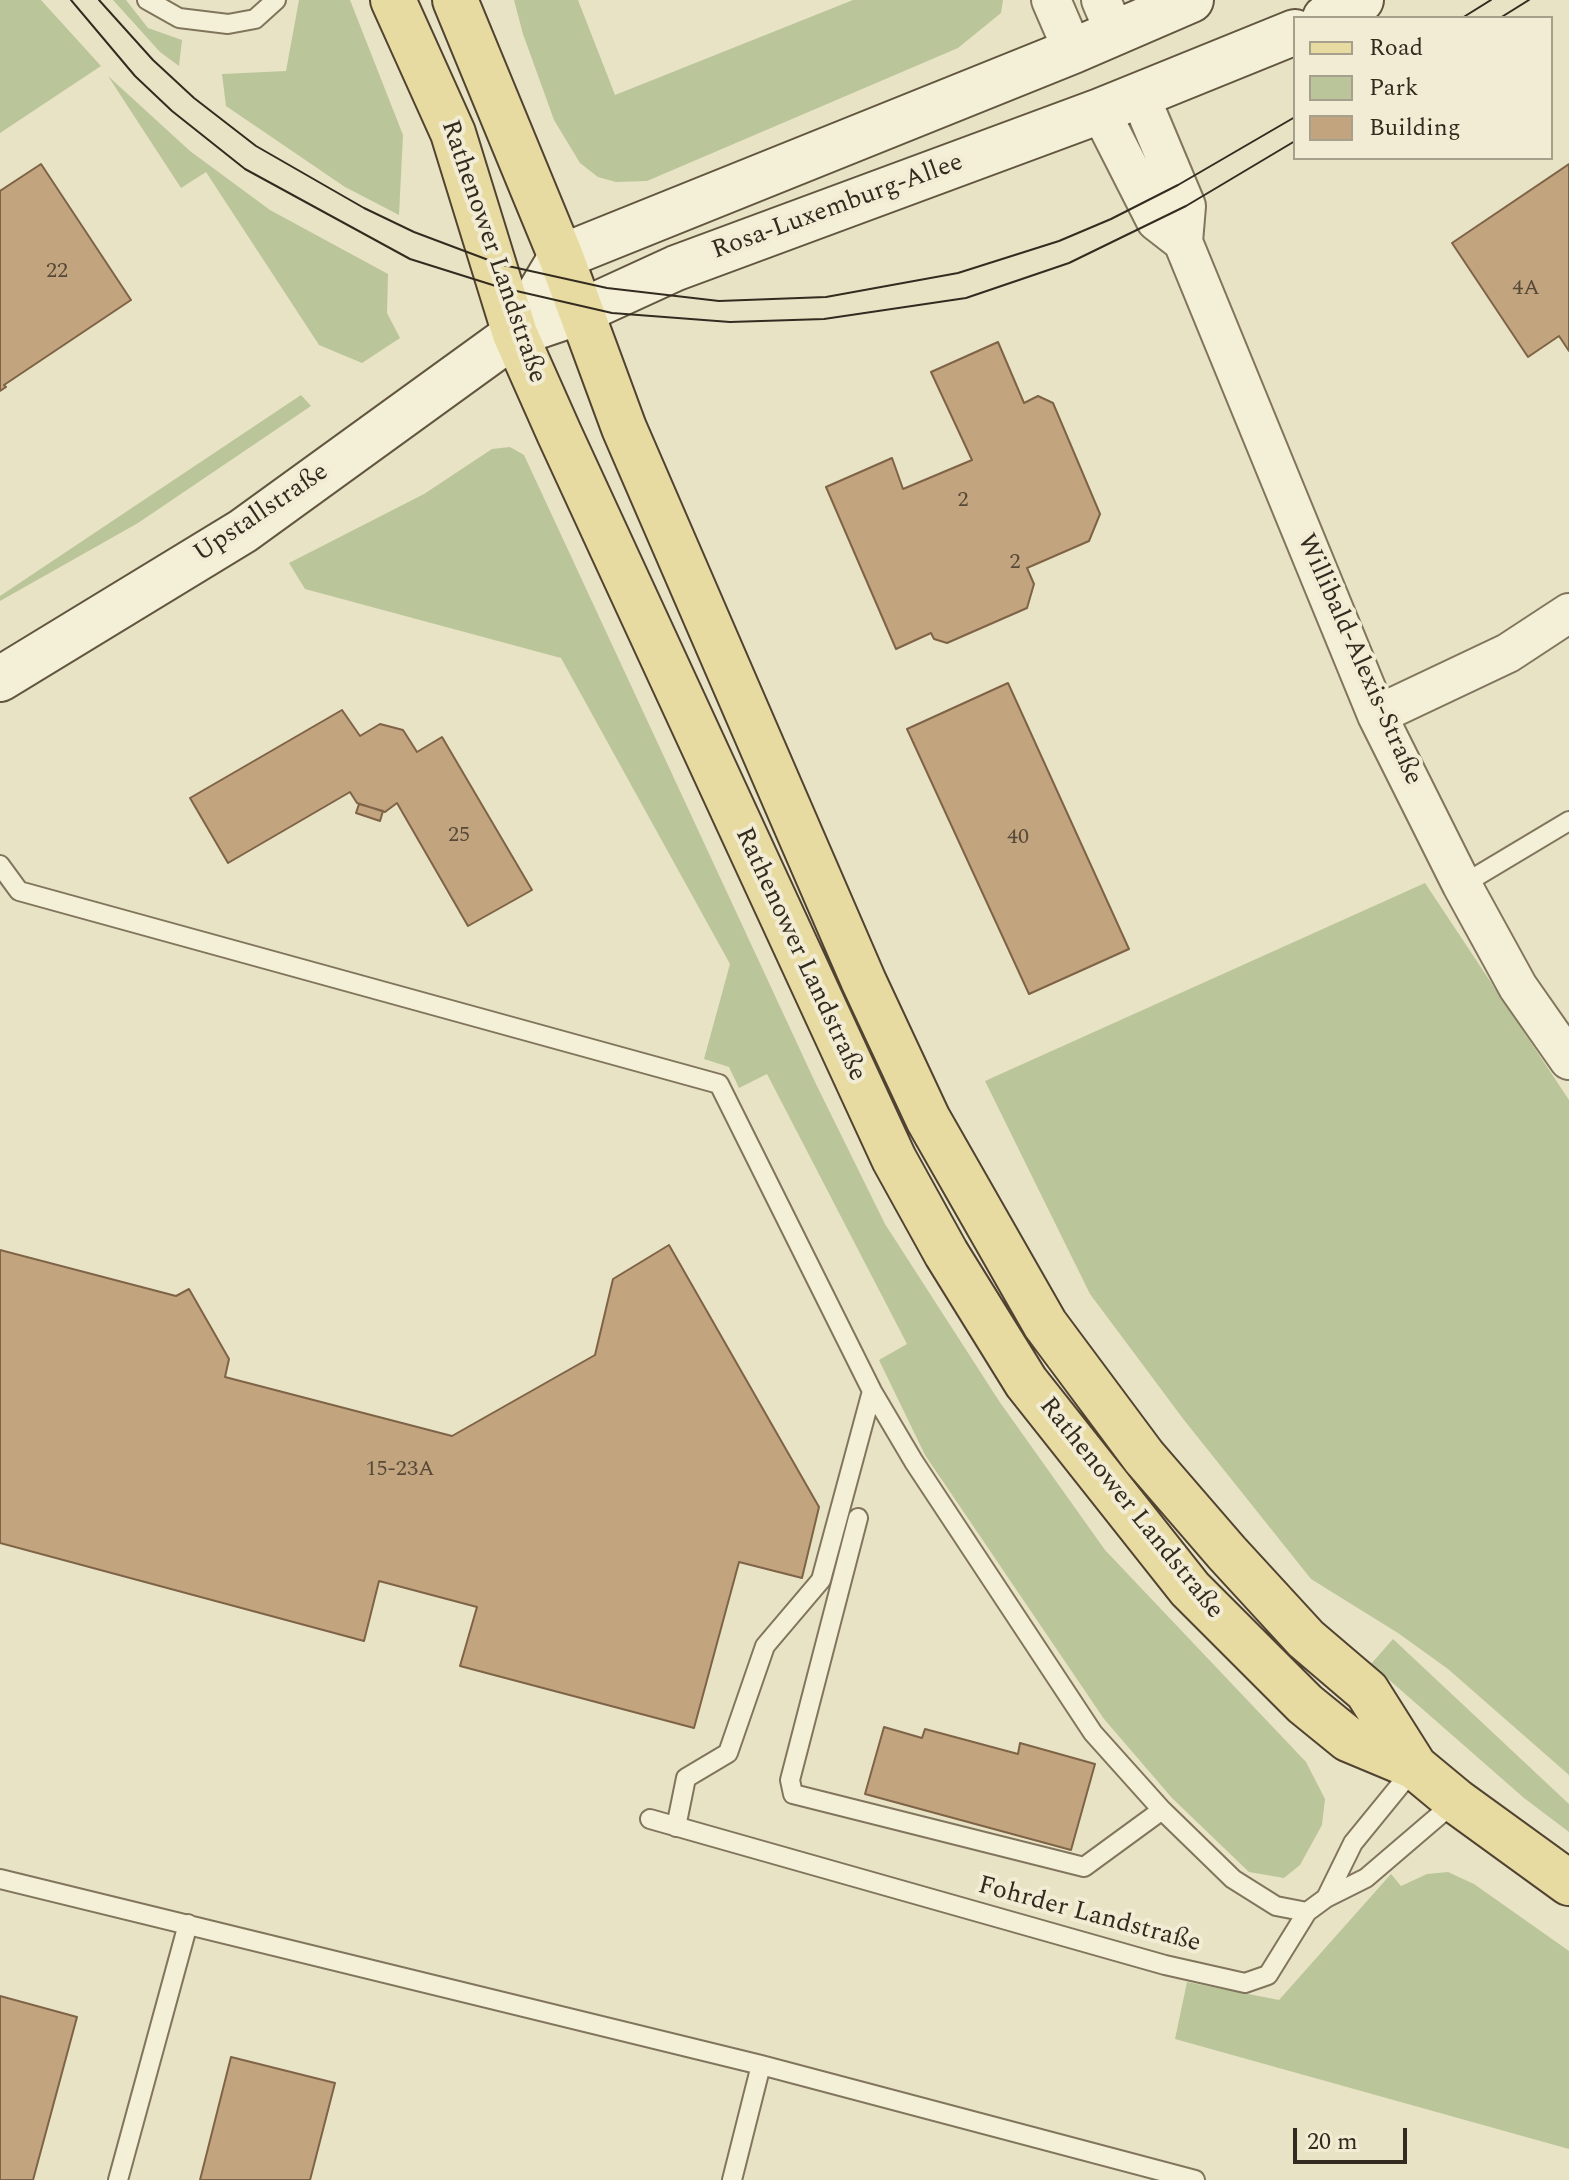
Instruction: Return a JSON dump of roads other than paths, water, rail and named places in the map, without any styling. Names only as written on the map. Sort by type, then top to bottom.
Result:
[{"type":"main road","name":"Rathenower Landstraße","points":[[393,0],[453,133],[515,334],[894,1159],[946,1253],[1018,1370],[1190,1589],[1305,1704],[1348,1739],[1415,1767],[1456,1801],[1569,1883]]},
{"type":"main road","name":"Rathenower Landstraße","points":[[455,0],[561,257],[616,408],[864,982],[928,1119],[1045,1324],[1144,1457],[1306,1639],[1367,1691],[1415,1767]]},
{"type":"street","points":[[1051,0],[1100,111]]},
{"type":"street","name":"Rosa-Luxemburg-Allee","points":[[561,257],[1073,51],[1108,16],[1191,0]]},
{"type":"street","points":[[1329,16],[1361,0]]},
{"type":"street","points":[[1108,16],[1139,94]]},
{"type":"street","name":"Rosa-Luxemburg-Allee","points":[[580,312],[676,268],[1100,111],[1293,33]]},
{"type":"street","name":"Willibald-Alexis-Straße","points":[[1139,94],[1186,206],[1183,242],[1377,715],[1462,885],[1518,987],[1569,1060]]},
{"type":"street","name":"Willibald-Alexis-Straße","points":[[1100,111],[1156,221],[1183,242]]},
{"type":"street","name":"Upstallstraße","points":[[515,334],[561,257]]},
{"type":"street","name":"Upstallstraße","points":[[0,679],[243,531],[515,334],[580,312]]},
{"type":"street","points":[[1377,715],[1508,653],[1569,613]]},
{"type":"lane","points":[[147,0],[179,18],[228,24],[255,19],[276,0]]},
{"type":"lane","points":[[1462,885],[1569,821]]},
{"type":"lane","points":[[0,865],[19,891],[719,1084],[872,1391],[914,1462],[1093,1733],[1162,1810],[1233,1879],[1276,1906],[1307,1912]]},
{"type":"lane","points":[[676,1827],[686,1778],[728,1753],[765,1646],[821,1580],[872,1391]]},
{"type":"lane","points":[[858,1518],[790,1780],[793,1794],[1084,1867],[1162,1810]]},
{"type":"lane","name":"Fohrder Landstraße","points":[[650,1819],[1165,1965],[1245,1983],[1268,1975],[1307,1912],[1326,1898],[1353,1843],[1415,1767]]},
{"type":"lane","points":[[1326,1898],[1366,1878],[1456,1801]]},
{"type":"lane","points":[[0,1879],[761,2065],[1195,2180]]},
{"type":"lane","points":[[118,2180],[188,1924]]},
{"type":"lane","points":[[732,2180],[761,2065]]},
{"type":"tram line","points":[[71,0],[135,76],[172,111],[245,169],[410,259],[499,287],[612,313],[730,322],[824,319],[966,298],[1069,263],[1186,206],[1293,142]]},
{"type":"tram line","points":[[99,0],[153,60],[194,98],[256,146],[364,208],[414,232],[499,264],[607,288],[719,301],[826,297],[958,273],[1059,241],[1178,185],[1293,118]]},
{"type":"tram line","points":[[1465,16],[1491,0]]},
{"type":"tram line","points":[[1503,16],[1529,0]]}]
